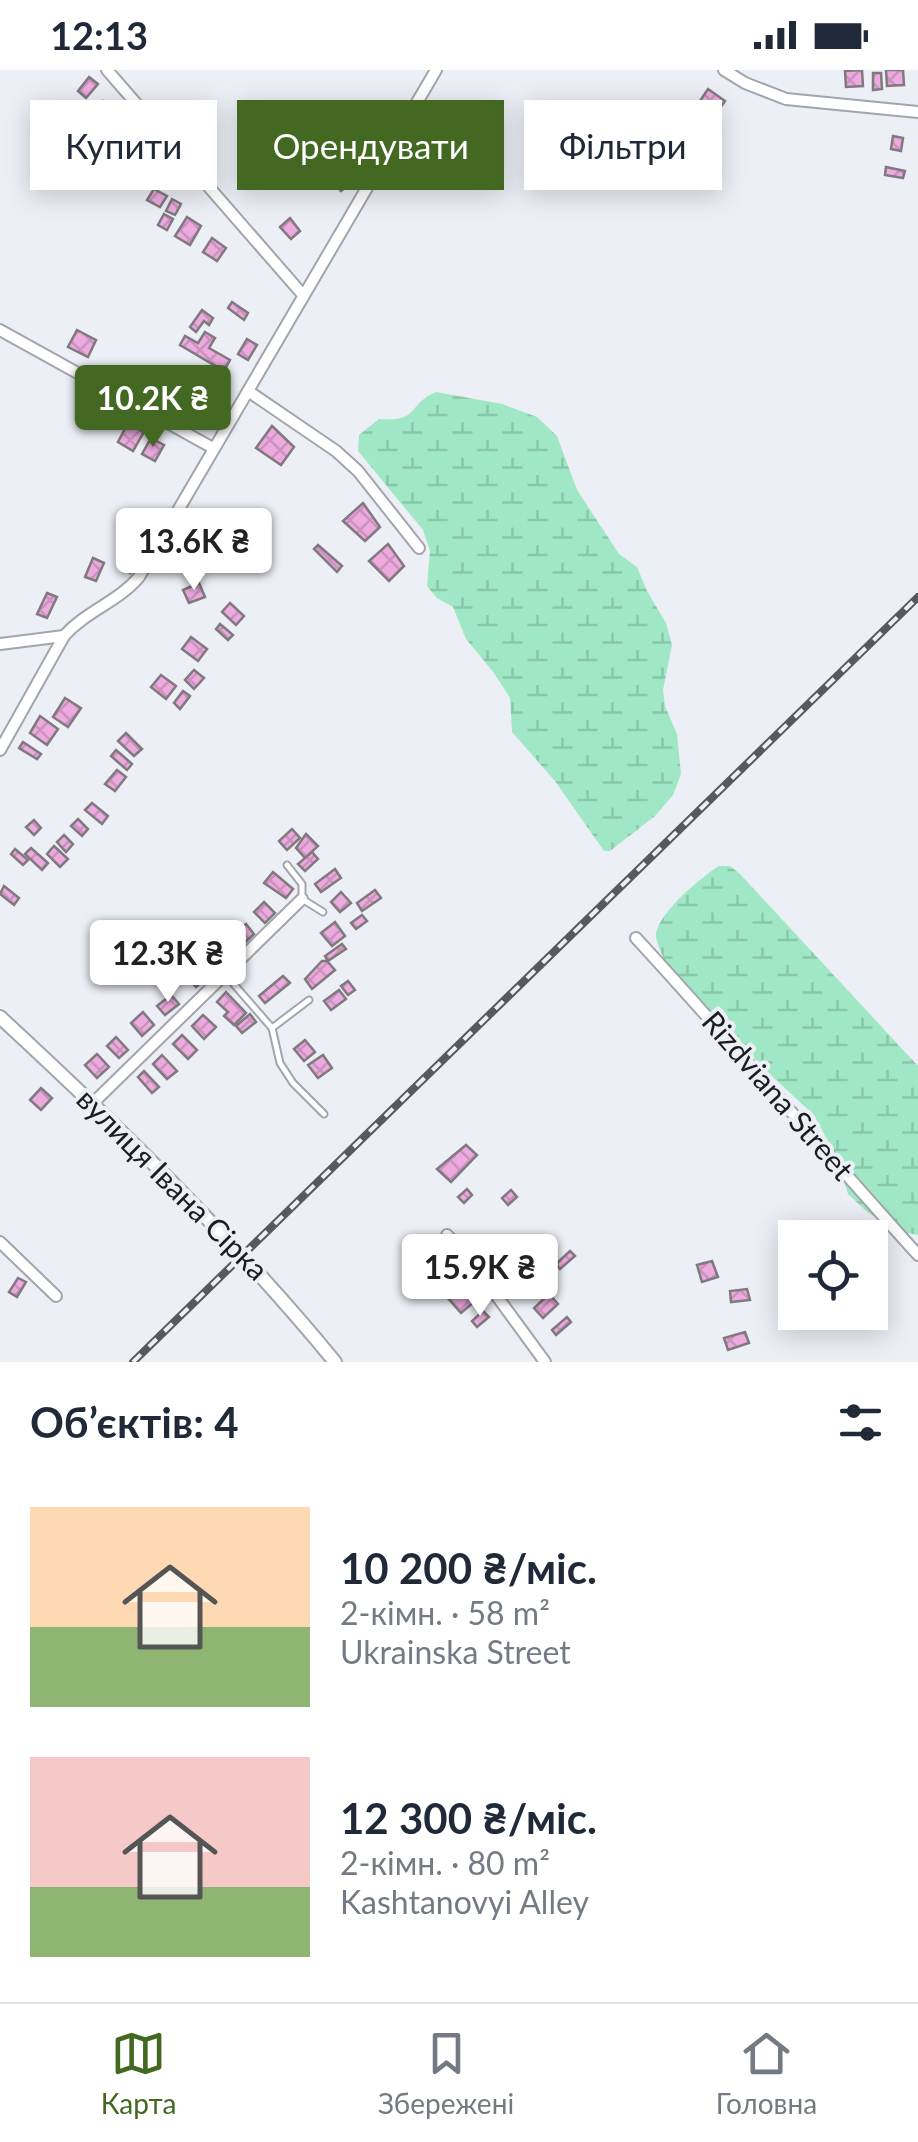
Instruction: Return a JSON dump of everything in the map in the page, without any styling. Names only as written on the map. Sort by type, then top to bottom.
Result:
[{"type":"street","points":[[108,70],[303,295]]},
{"type":"street","points":[[0,750],[64,636],[77,622],[122,595],[139,577],[436,70]]},
{"type":"street","points":[[724,70],[786,100],[918,112]]},
{"type":"street","points":[[0,330],[214,448]]},
{"type":"street","points":[[248,391],[336,451],[358,471],[419,548]]},
{"type":"street","points":[[0,644],[64,636]]},
{"type":"street","points":[[93,1102],[302,899]]},
{"type":"street","name":"Rizdviana Street","points":[[636,938],[744,1054],[822,1150],[918,1255]]},
{"type":"street","name":"вулиця Івана Сірка","points":[[0,1017],[93,1102],[228,1237],[335,1362]]},
{"type":"street","points":[[447,1234],[545,1362]]},
{"type":"street","points":[[0,1242],[56,1296]]},
{"type":"lane","points":[[286,865],[302,884],[302,899],[324,912]]},
{"type":"lane","points":[[225,974],[272,1028],[284,1069],[293,1083],[324,1114]]},
{"type":"lane","points":[[272,1028],[309,1000]]},
{"type":"green space","points":[[436,392],[502,404],[537,417],[557,436],[577,490],[619,554],[637,567],[666,623],[672,645],[663,690],[677,734],[681,774],[673,795],[655,816],[610,851],[604,851],[555,781],[512,732],[510,698],[466,639],[453,607],[437,598],[427,586],[430,551],[423,530],[358,451],[359,435],[379,419],[408,415]]},
{"type":"green space","points":[[719,866],[730,866],[918,1066],[918,1235],[898,1231],[888,1225],[888,1220],[867,1212],[848,1194],[838,1160],[814,1115],[761,1066],[664,959],[656,936],[658,927],[691,887]]},
{"type":"building","points":[[862,70],[863,86],[846,87],[845,71]]},
{"type":"building","points":[[886,70],[903,70],[904,85],[887,86]]},
{"type":"building","points":[[873,73],[881,73],[882,89],[873,90]]},
{"type":"building","points":[[89,77],[98,84],[86,98],[78,91]]},
{"type":"building","points":[[708,89],[725,101],[722,105],[722,100],[701,100]]},
{"type":"building","points":[[893,136],[903,138],[901,151],[891,149]]},
{"type":"building","points":[[886,167],[905,171],[903,178],[885,175]]},
{"type":"building","points":[[153,190],[167,196],[160,207],[147,200]]},
{"type":"building","points":[[172,199],[181,204],[175,215],[166,211]]},
{"type":"building","points":[[164,214],[173,219],[167,230],[158,225]]},
{"type":"building","points":[[187,217],[201,226],[190,245],[175,236]]},
{"type":"building","points":[[290,218],[300,231],[291,239],[280,227]]},
{"type":"building","points":[[212,238],[226,248],[217,261],[203,252]]},
{"type":"building","points":[[232,302],[248,313],[244,320],[228,308]]},
{"type":"building","points":[[202,310],[213,318],[209,325],[204,321],[196,332],[190,327]]},
{"type":"building","points":[[77,330],[96,340],[88,357],[68,347]]},
{"type":"building","points":[[205,332],[215,338],[209,348],[230,360],[224,371],[180,345],[185,336],[198,343]]},
{"type":"building","points":[[247,339],[257,345],[248,360],[238,354]]},
{"type":"building","points":[[196,372],[221,388],[207,412],[184,393]]},
{"type":"building","points":[[95,401],[111,410],[101,428],[81,417],[87,405],[91,407]]},
{"type":"building","points":[[128,423],[144,432],[133,451],[118,442]]},
{"type":"building","points":[[272,426],[294,447],[281,465],[256,448]]},
{"type":"building","points":[[151,438],[164,445],[155,461],[142,454]]},
{"type":"building","points":[[363,503],[380,527],[365,541],[343,521]]},
{"type":"building","points":[[388,544],[404,566],[389,581],[369,561]]},
{"type":"building","points":[[318,545],[342,566],[337,572],[314,549]]},
{"type":"building","points":[[133,550],[141,555],[130,573],[122,567]]},
{"type":"building","points":[[93,558],[104,563],[96,581],[85,577]]},
{"type":"building","points":[[199,583],[205,597],[189,603],[183,590]]},
{"type":"building","points":[[47,593],[57,597],[47,618],[37,614]]},
{"type":"building","points":[[230,603],[244,616],[236,625],[222,612]]},
{"type":"building","points":[[220,624],[233,635],[228,640],[216,629]]},
{"type":"building","points":[[191,637],[207,649],[198,661],[182,649]]},
{"type":"building","points":[[194,670],[204,678],[194,689],[185,680]]},
{"type":"building","points":[[161,675],[176,686],[166,699],[151,687]]},
{"type":"building","points":[[183,691],[190,696],[180,709],[174,703]]},
{"type":"building","points":[[65,698],[81,708],[68,727],[53,717]]},
{"type":"building","points":[[40,716],[58,729],[47,745],[30,733]]},
{"type":"building","points":[[126,733],[142,749],[134,756],[118,741]]},
{"type":"building","points":[[23,742],[41,754],[37,759],[19,748]]},
{"type":"building","points":[[116,750],[132,764],[127,770],[111,756]]},
{"type":"building","points":[[117,770],[126,777],[115,791],[105,784]]},
{"type":"building","points":[[92,803],[108,816],[102,824],[85,810]]},
{"type":"building","points":[[78,819],[88,829],[82,836],[71,826]]},
{"type":"building","points":[[34,820],[41,828],[34,835],[26,827]]},
{"type":"building","points":[[292,829],[300,838],[287,850],[279,841]]},
{"type":"building","points":[[306,834],[318,846],[305,858],[296,848]]},
{"type":"building","points":[[64,835],[73,844],[66,852],[57,842]]},
{"type":"building","points":[[54,846],[68,859],[60,867],[47,854]]},
{"type":"building","points":[[31,848],[48,863],[42,870],[25,854]]},
{"type":"building","points":[[15,849],[28,860],[23,865],[11,854]]},
{"type":"building","points":[[312,852],[318,859],[305,871],[298,864]]},
{"type":"building","points":[[335,869],[341,878],[321,892],[315,884]]},
{"type":"building","points":[[273,872],[293,889],[286,898],[264,883]]},
{"type":"building","points":[[4,886],[19,898],[14,905],[0,894]]},
{"type":"building","points":[[375,890],[381,898],[362,911],[357,903]]},
{"type":"building","points":[[341,892],[351,903],[340,912],[331,902]]},
{"type":"building","points":[[264,902],[275,913],[265,923],[254,912]]},
{"type":"building","points":[[362,915],[367,921],[356,929],[351,923]]},
{"type":"building","points":[[335,922],[345,936],[332,946],[321,933]]},
{"type":"building","points":[[246,924],[254,934],[241,946],[232,936]]},
{"type":"building","points":[[205,944],[210,950],[198,961],[192,955]]},
{"type":"building","points":[[342,944],[346,949],[328,961],[325,956]]},
{"type":"building","points":[[223,946],[232,955],[218,968],[209,959]]},
{"type":"building","points":[[322,961],[335,970],[312,989],[305,979]]},
{"type":"building","points":[[195,965],[207,977],[196,987],[185,975]]},
{"type":"building","points":[[283,976],[290,983],[265,1003],[259,996]]},
{"type":"building","points":[[348,981],[355,990],[348,995],[341,986]]},
{"type":"building","points":[[339,990],[346,999],[331,1010],[324,1001]]},
{"type":"building","points":[[226,992],[246,1013],[234,1025],[217,1002]]},
{"type":"building","points":[[171,995],[179,1004],[165,1015],[157,1006]]},
{"type":"building","points":[[143,1012],[154,1025],[142,1036],[131,1023]]},
{"type":"building","points":[[250,1014],[256,1022],[242,1033],[236,1026]]},
{"type":"building","points":[[203,1015],[216,1027],[204,1039],[192,1026]]},
{"type":"building","points":[[182,1035],[197,1050],[188,1059],[173,1044]]},
{"type":"building","points":[[116,1037],[128,1050],[119,1058],[107,1046]]},
{"type":"building","points":[[305,1040],[315,1052],[304,1061],[294,1049]]},
{"type":"building","points":[[97,1054],[109,1067],[97,1078],[85,1065]]},
{"type":"building","points":[[162,1055],[177,1071],[167,1079],[153,1064]]},
{"type":"building","points":[[323,1055],[332,1068],[318,1078],[308,1065]]},
{"type":"building","points":[[144,1071],[159,1087],[152,1093],[138,1077]]},
{"type":"building","points":[[41,1088],[52,1098],[41,1110],[30,1100]]},
{"type":"building","points":[[466,1145],[477,1155],[451,1182],[437,1169]]},
{"type":"building","points":[[467,1189],[472,1195],[464,1203],[458,1197]]},
{"type":"building","points":[[511,1190],[517,1197],[508,1205],[502,1198]]},
{"type":"building","points":[[570,1251],[575,1256],[560,1269],[556,1264]]},
{"type":"building","points":[[518,1252],[527,1262],[511,1275],[503,1266]]},
{"type":"building","points":[[712,1261],[718,1277],[702,1282],[697,1265]]},
{"type":"building","points":[[18,1278],[26,1282],[17,1297],[9,1292]]},
{"type":"building","points":[[461,1284],[475,1301],[461,1313],[446,1296]]},
{"type":"building","points":[[747,1289],[750,1300],[731,1302],[730,1291]]},
{"type":"building","points":[[549,1294],[558,1304],[543,1318],[534,1308]]},
{"type":"building","points":[[483,1311],[489,1317],[477,1327],[472,1321]]},
{"type":"building","points":[[567,1317],[571,1322],[556,1335],[552,1330]]},
{"type":"building","points":[[745,1332],[749,1343],[728,1350],[724,1338]]},
{"type":"railway","points":[[133,1362],[918,597]]}]
